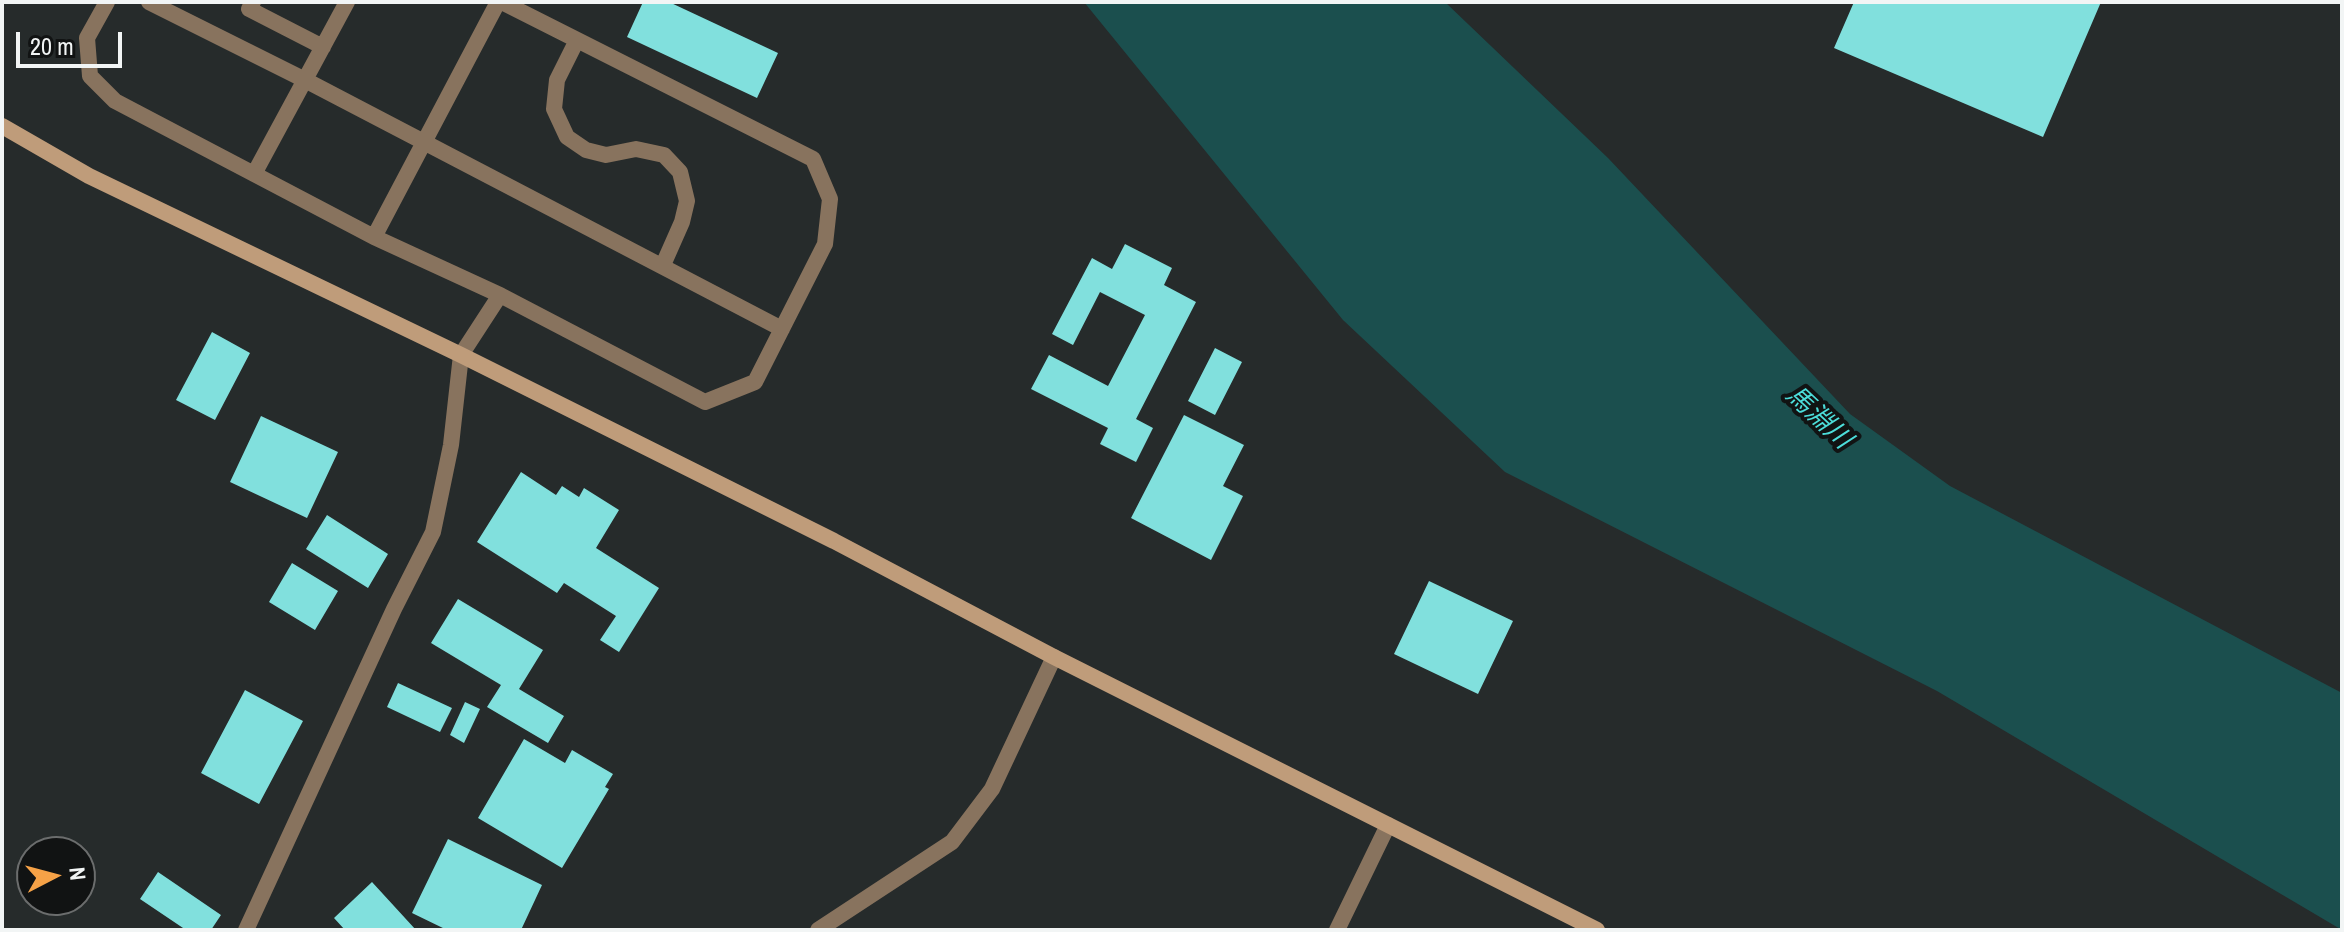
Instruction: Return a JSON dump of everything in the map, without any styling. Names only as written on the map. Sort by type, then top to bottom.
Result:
[{"type":"street","points":[[107,2],[87,38],[90,76],[115,101],[374,237],[500,295],[705,402],[755,382],[825,244],[830,199],[813,159],[500,2],[374,237]]},
{"type":"street","points":[[149,2],[782,329]]},
{"type":"street","points":[[253,2],[249,9],[323,47]]},
{"type":"street","points":[[254,174],[347,2]]},
{"type":"street","points":[[577,40],[557,80],[554,109],[567,137],[586,150],[606,155],[636,149],[664,155],[680,172],[687,201],[682,222],[663,265]]},
{"type":"street","points":[[2,126],[89,176],[461,355],[834,541],[1054,657],[1597,930]]},
{"type":"street","points":[[246,930],[394,609],[433,532],[451,445],[461,355],[500,295]]},
{"type":"street","points":[[818,930],[952,842],[992,789],[1054,657]]},
{"type":"street","points":[[1337,930],[1388,825]]},
{"type":"water","name":"馬淵川","points":[[1084,2],[1445,2],[1608,158],[1850,414],[1950,486],[2342,693],[2342,930],[1937,691],[1505,472],[1343,320]]},
{"type":"building","points":[[643,2],[669,2],[778,53],[757,98],[627,37]]},
{"type":"building","points":[[1854,2],[2101,2],[2043,137],[1834,48]]},
{"type":"building","points":[[1125,244],[1172,268],[1164,285],[1196,302],[1136,419],[1153,428],[1136,462],[1100,444],[1108,428],[1031,389],[1049,355],[1108,386],[1145,315],[1100,292],[1073,345],[1052,334],[1092,258],[1112,269]]},
{"type":"building","points":[[212,332],[250,353],[215,420],[176,400]]},
{"type":"building","points":[[1215,348],[1242,362],[1215,415],[1188,401]]},
{"type":"building","points":[[1184,415],[1244,445],[1223,486],[1243,496],[1211,560],[1131,518]]},
{"type":"building","points":[[261,416],[338,452],[307,518],[230,482]]},
{"type":"building","points":[[521,472],[556,495],[562,486],[579,497],[584,488],[619,510],[596,548],[659,588],[619,652],[600,640],[616,616],[564,583],[557,593],[477,542]]},
{"type":"building","points":[[327,515],[388,554],[368,588],[306,549]]},
{"type":"building","points":[[292,563],[338,591],[315,630],[269,602]]},
{"type":"building","points":[[1429,581],[1513,621],[1478,694],[1394,654]]},
{"type":"building","points":[[458,599],[543,650],[519,689],[564,716],[548,743],[487,707],[501,685],[431,643]]},
{"type":"building","points":[[398,683],[452,708],[440,732],[387,707]]},
{"type":"building","points":[[245,690],[303,721],[259,804],[201,773]]},
{"type":"building","points":[[465,702],[480,709],[464,743],[450,735]]},
{"type":"building","points":[[524,739],[565,763],[572,750],[613,774],[605,787],[609,789],[562,868],[478,818]]},
{"type":"building","points":[[448,839],[542,885],[521,930],[447,930],[412,913]]},
{"type":"building","points":[[158,872],[221,915],[211,930],[186,930],[140,899]]},
{"type":"building","points":[[372,882],[416,930],[345,930],[334,918]]}]
